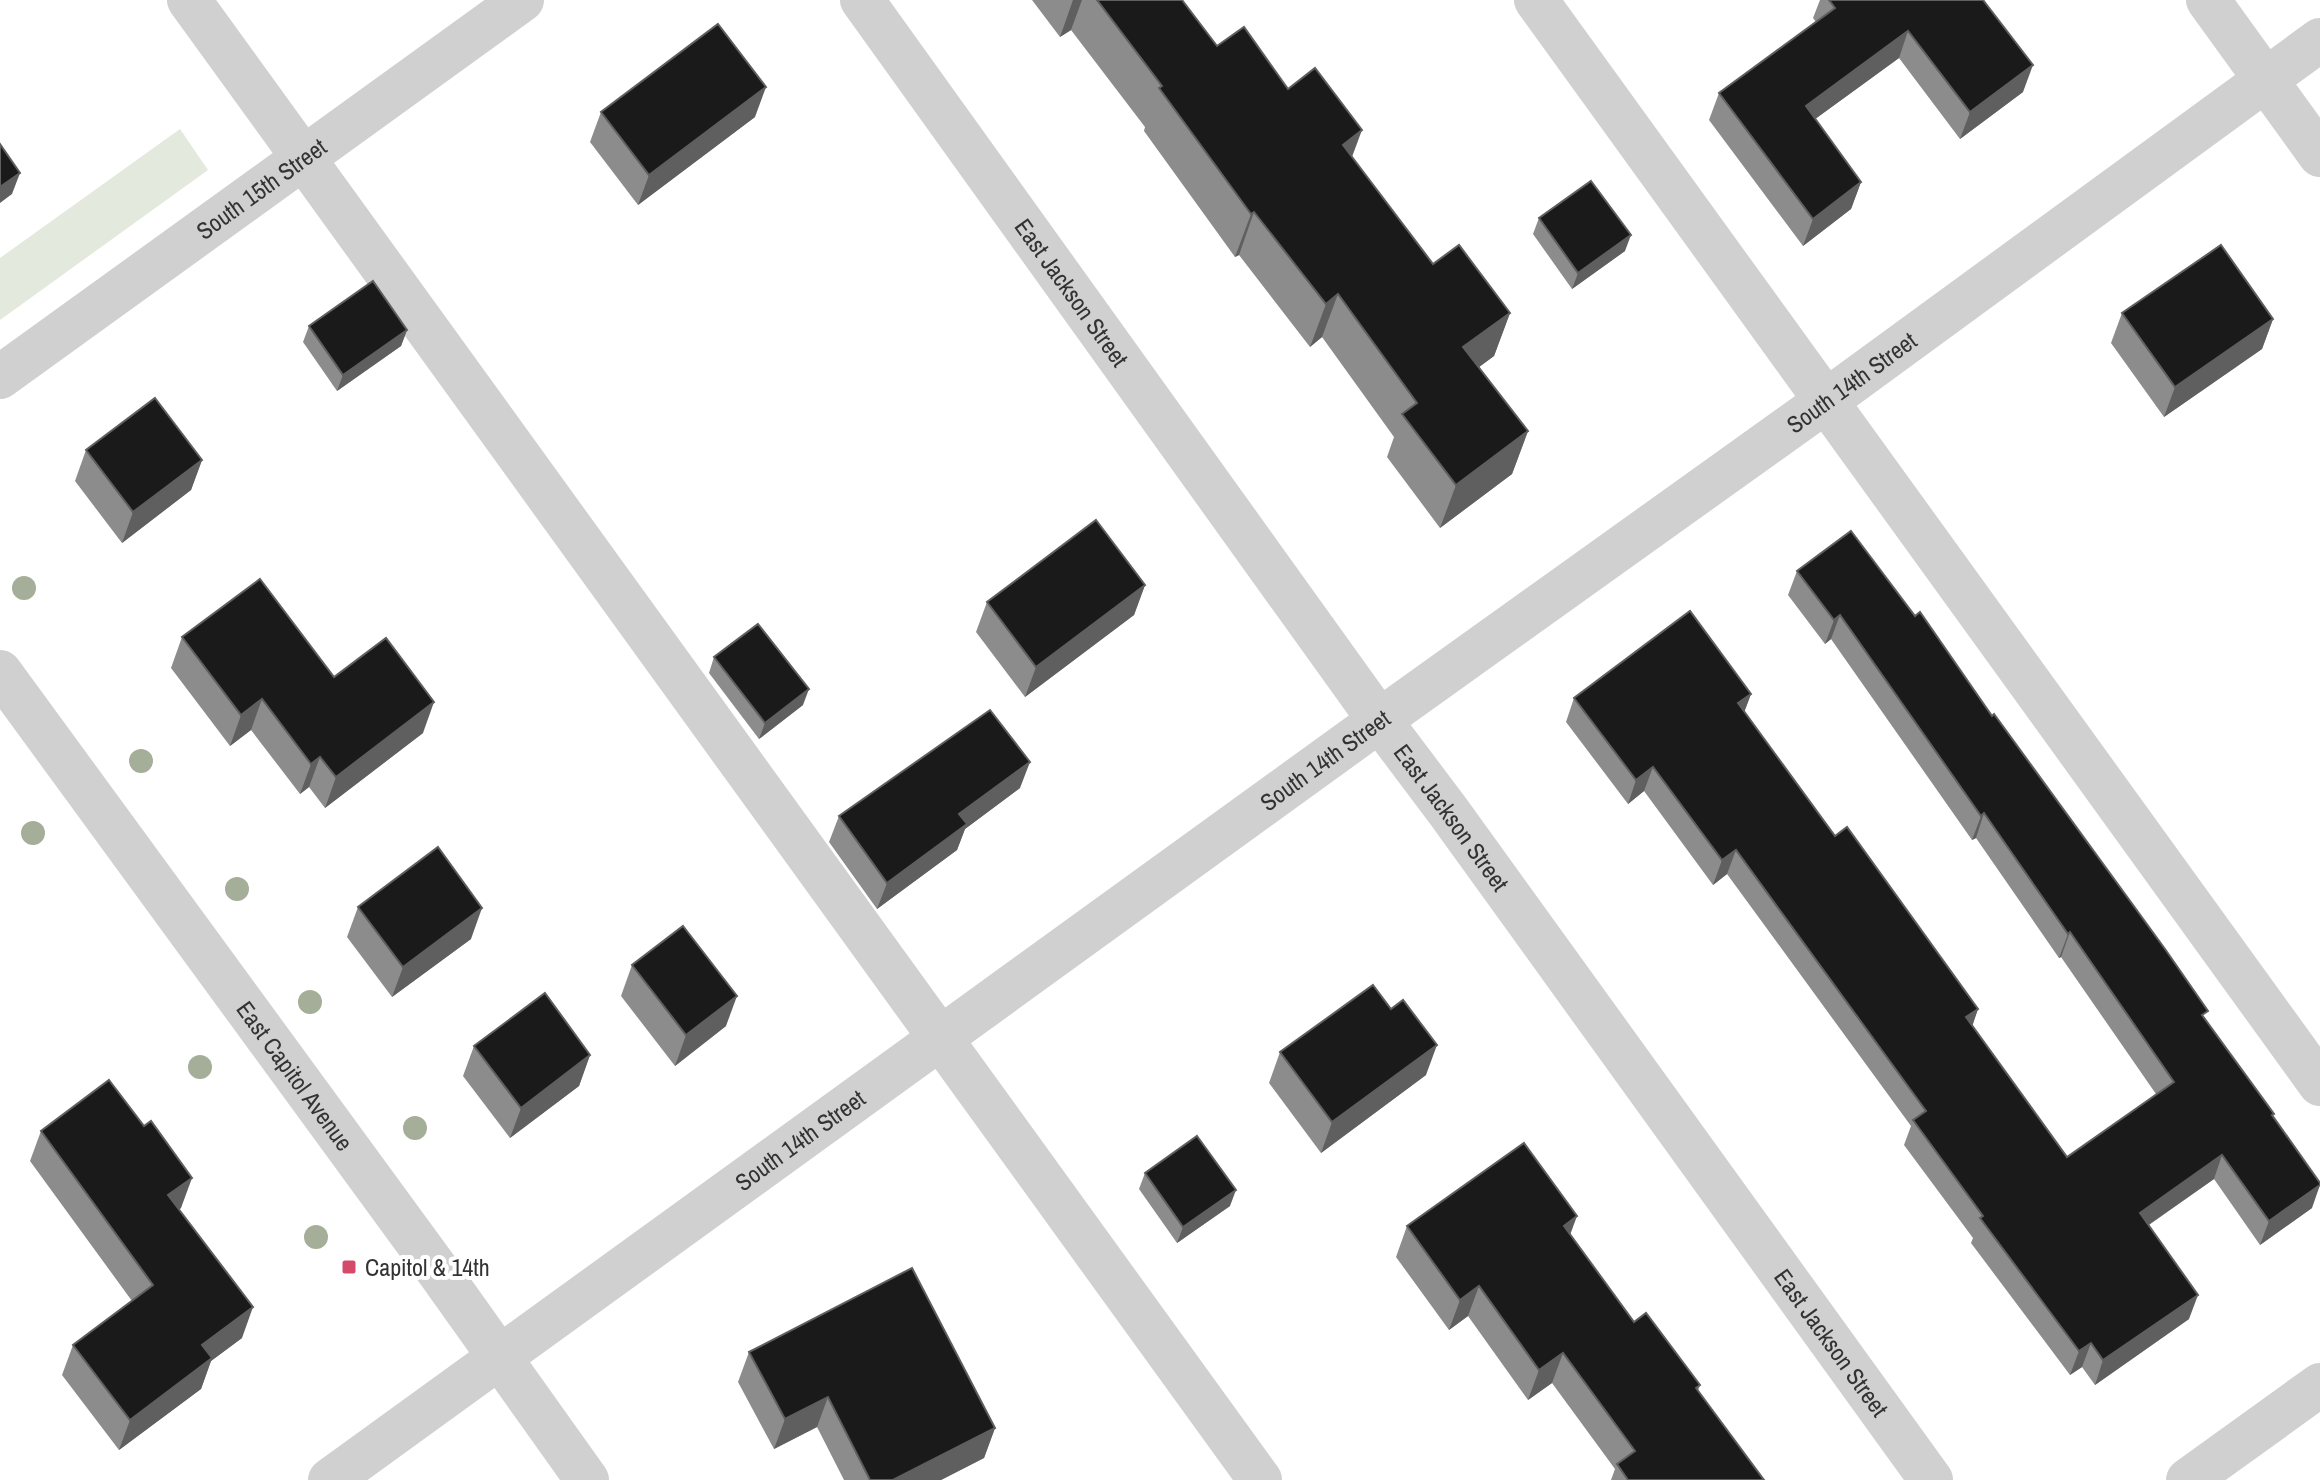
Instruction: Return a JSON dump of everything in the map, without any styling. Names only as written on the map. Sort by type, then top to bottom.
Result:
[{"type":"street","points":[[189,0],[1260,1480]]},
{"type":"street","name":"South 15th Street","points":[[0,377],[522,0]]},
{"type":"street","name":"East Jackson Street","points":[[862,0],[1931,1480]]},
{"type":"street","points":[[1536,0],[2320,1084]]},
{"type":"street","points":[[2208,0],[2320,155]]},
{"type":"street","name":"South 14th Street","points":[[330,1480],[1826,401],[2320,40]]},
{"type":"street","name":"East Capitol Avenue","points":[[0,672],[587,1480]]},
{"type":"street","points":[[2188,1480],[2320,1385]]},
{"type":"shaded area","points":[[180,129],[208,170],[0,320],[0,258]]},
{"type":"building","points":[[1097,0],[1182,0],[1217,46],[1244,27],[1288,89],[1315,68],[1362,130],[1343,145],[1433,264],[1459,245],[1510,313],[1463,347],[1528,431],[1456,485],[1402,414],[1417,403],[1338,294],[1326,304],[1254,212],[1251,214],[1159,88],[1162,86]]},
{"type":"building","points":[[1829,0],[1983,0],[2033,65],[1970,112],[1908,31],[1806,106],[1861,182],[1813,219],[1719,93],[1835,8]]},
{"type":"building","points":[[718,24],[766,87],[649,175],[601,112]]},
{"type":"building","points":[[0,144],[20,173],[0,187]]},
{"type":"building","points":[[1591,181],[1631,235],[1578,273],[1539,218]]},
{"type":"building","points":[[2221,245],[2273,319],[2175,387],[2122,313]]},
{"type":"building","points":[[373,281],[407,330],[343,375],[309,326]]},
{"type":"building","points":[[155,398],[202,460],[133,512],[86,450]]},
{"type":"building","points":[[1096,520],[1145,585],[1036,667],[987,602]]},
{"type":"building","points":[[1851,531],[1915,616],[1920,612],[1992,716],[1994,714],[2165,949],[2208,1011],[2202,1015],[2320,1183],[2269,1221],[2222,1155],[2140,1213],[2198,1295],[2103,1360],[2091,1343],[2079,1351],[1980,1218],[1983,1216],[1913,1120],[1926,1111],[1736,850],[1722,860],[1653,767],[1636,780],[1574,698],[1690,611],[1751,694],[1738,703],[1835,836],[1847,827],[1978,1009],[1966,1017],[2067,1157],[2174,1082],[2070,932],[2068,934],[1984,813],[1981,816],[1840,615],[1834,620],[1797,571]]},
{"type":"building","points":[[260,579],[334,677],[386,638],[434,702],[336,777],[320,757],[311,764],[262,699],[241,715],[182,637]]},
{"type":"building","points":[[758,624],[809,689],[765,723],[714,657]]},
{"type":"building","points":[[990,710],[1030,762],[959,814],[967,824],[887,883],[839,816]]},
{"type":"building","points":[[438,847],[482,908],[403,967],[358,907]]},
{"type":"building","points":[[683,926],[737,996],[686,1035],[632,965]]},
{"type":"building","points":[[1373,985],[1391,1009],[1403,1000],[1437,1045],[1332,1122],[1280,1052]]},
{"type":"building","points":[[545,993],[590,1055],[521,1108],[474,1046]]},
{"type":"building","points":[[109,1080],[144,1126],[151,1121],[192,1178],[168,1195],[253,1307],[202,1345],[212,1358],[130,1420],[73,1345],[153,1285],[41,1131]]},
{"type":"building","points":[[1197,1136],[1236,1190],[1183,1227],[1145,1173]]},
{"type":"building","points":[[1524,1143],[1577,1216],[1564,1226],[1634,1322],[1646,1313],[1700,1385],[1696,1388],[1764,1480],[1628,1480],[1617,1464],[1635,1451],[1563,1353],[1539,1370],[1479,1286],[1460,1300],[1407,1226]]},
{"type":"building","points":[[912,1268],[995,1428],[893,1480],[870,1480],[828,1397],[785,1419],[749,1352]]},
{"type":"place","name":"Capitol & 14th","points":[[349,1267]]}]
